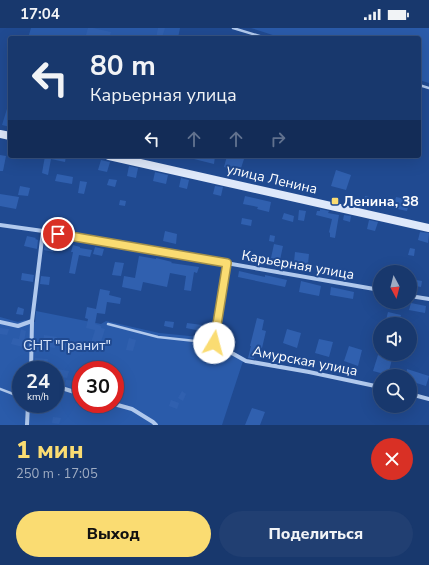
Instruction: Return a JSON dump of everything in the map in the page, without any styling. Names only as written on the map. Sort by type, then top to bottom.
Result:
[{"type":"street","name":"улица Ленина","points":[[118,158],[429,228]]},
{"type":"street","name":"Карьерная улица","points":[[0,225],[43,231],[373,289]]},
{"type":"street","points":[[31,361],[32,321],[43,231]]},
{"type":"street","points":[[214,343],[227,263]]},
{"type":"street","points":[[417,297],[429,299]]},
{"type":"street","points":[[0,322],[18,326],[32,321]]},
{"type":"street","name":"Амурская улица","points":[[214,343],[246,361],[373,386]]},
{"type":"street","points":[[417,396],[429,400]]},
{"type":"street","points":[[124,407],[132,409],[156,425]]},
{"type":"street","points":[[27,425],[28,413]]},
{"type":"lane","points":[[233,28],[259,36]]},
{"type":"lane","points":[[108,324],[158,336],[214,343]]},
{"type":"lane","points":[[0,390],[12,394]]},
{"type":"green space","points":[[31,28],[180,28],[178,36],[29,36]]},
{"type":"green space","points":[[251,28],[429,28],[429,83],[421,81],[421,36],[276,36]]},
{"type":"green space","points":[[8,106],[8,126],[2,125]]},
{"type":"green space","name":"СНТ \"Гранит\"","points":[[36,311],[101,324],[106,321],[159,333],[210,338],[244,358],[222,425],[0,425],[0,317],[18,322],[25,320],[35,322]]},
{"type":"building","points":[[88,28],[111,32],[110,36],[86,36]]},
{"type":"building","points":[[158,28],[165,28],[163,36],[156,36]]},
{"type":"building","points":[[0,155],[6,156],[3,171],[0,171]]},
{"type":"building","points":[[45,158],[66,158],[65,162],[51,159],[48,175],[42,173]]},
{"type":"building","points":[[190,158],[215,158],[214,164]]},
{"type":"building","points":[[226,158],[244,159],[240,171],[224,167]]},
{"type":"building","points":[[101,160],[110,162],[107,172],[98,170]]},
{"type":"building","points":[[129,166],[138,168],[136,178],[127,176]]},
{"type":"building","points":[[336,170],[351,175],[346,190],[331,186]]},
{"type":"building","points":[[155,172],[168,175],[166,184],[153,181]]},
{"type":"building","points":[[57,174],[73,177],[72,184],[55,181]]},
{"type":"building","points":[[181,178],[189,180],[187,189],[179,187]]},
{"type":"building","points":[[109,179],[117,180],[115,187],[107,185]]},
{"type":"building","points":[[80,181],[87,182],[84,194],[78,193]]},
{"type":"building","points":[[20,186],[30,188],[28,196],[18,195]]},
{"type":"building","points":[[215,186],[223,187],[221,196],[213,194]]},
{"type":"building","points":[[0,194],[19,197],[16,209],[0,206]]},
{"type":"building","points":[[245,196],[271,202],[269,212],[257,209],[258,207],[243,204]]},
{"type":"building","points":[[365,196],[374,198],[372,204],[364,203]]},
{"type":"building","points":[[396,197],[410,200],[407,211],[393,208]]},
{"type":"building","points":[[120,200],[126,201],[125,206],[119,205]]},
{"type":"building","points":[[320,209],[329,211],[328,213],[339,215],[335,238],[330,237],[329,232],[332,219],[316,215],[317,211],[320,211]]},
{"type":"building","points":[[299,210],[306,211],[304,221],[298,220]]},
{"type":"building","points":[[284,213],[294,216],[293,222],[282,219]]},
{"type":"building","points":[[344,215],[351,216],[350,222],[343,220]]},
{"type":"building","points":[[242,218],[252,220],[251,226],[241,224]]},
{"type":"building","points":[[369,220],[378,222],[375,231],[367,229]]},
{"type":"building","points":[[165,231],[177,234],[176,244],[163,241]]},
{"type":"building","points":[[420,232],[429,233],[428,243],[418,240]]},
{"type":"building","points":[[270,235],[275,236],[274,242],[269,241]]},
{"type":"building","points":[[27,236],[38,240],[37,249],[24,246]]},
{"type":"building","points":[[45,241],[55,244],[53,252],[44,250]]},
{"type":"building","points":[[274,244],[283,246],[280,260],[271,258]]},
{"type":"building","points":[[73,245],[92,250],[90,257],[79,255],[75,274],[69,273]]},
{"type":"building","points":[[95,247],[104,249],[102,256],[93,254]]},
{"type":"building","points":[[410,248],[415,249],[414,256],[408,255]]},
{"type":"building","points":[[295,252],[309,254],[308,264],[294,262]]},
{"type":"building","points":[[139,256],[199,267],[197,273],[194,272],[191,291],[184,290],[186,276],[170,273],[167,287],[143,282],[141,291],[122,287],[124,276],[135,278]]},
{"type":"building","points":[[115,262],[124,263],[121,276],[112,275]]},
{"type":"building","points":[[239,271],[287,280],[285,287],[238,277]]},
{"type":"building","points":[[22,273],[34,275],[33,282],[21,280]]},
{"type":"building","points":[[41,276],[50,277],[49,285],[40,284]]},
{"type":"building","points":[[417,280],[422,281],[421,287],[417,286]]},
{"type":"building","points":[[301,281],[321,286],[319,296],[299,292]]},
{"type":"building","points":[[331,287],[354,292],[353,299],[330,295]]},
{"type":"building","points":[[100,289],[110,291],[109,295],[121,298],[120,304],[107,302],[105,314],[97,313],[95,324],[105,329],[100,345],[91,343],[95,330],[86,328],[88,319],[85,318],[87,307],[96,309]]},
{"type":"building","points":[[417,304],[426,306],[425,313],[409,310],[417,309]]},
{"type":"building","points":[[18,307],[24,309],[23,315],[16,314]]},
{"type":"building","points":[[388,312],[401,315],[400,317],[387,317]]},
{"type":"building","points":[[257,318],[264,320],[262,330],[266,331],[262,348],[257,347],[254,359],[248,358]]},
{"type":"building","points":[[165,321],[174,322],[173,328],[164,326]]},
{"type":"building","points":[[187,323],[202,325],[201,331],[186,328]]},
{"type":"building","points":[[0,328],[9,329],[7,335],[0,334]]},
{"type":"building","points":[[21,329],[26,331],[23,347],[11,344],[13,338],[19,339]]},
{"type":"building","points":[[287,329],[301,333],[297,348],[283,343]]},
{"type":"building","points":[[44,335],[57,337],[55,348],[43,346]]},
{"type":"building","points":[[129,338],[136,340],[133,351],[126,350]]},
{"type":"building","points":[[319,339],[333,342],[329,357],[315,353]]},
{"type":"building","points":[[349,346],[362,350],[358,366],[344,361]]},
{"type":"building","points":[[35,358],[48,359],[48,361],[35,361]]},
{"type":"building","points":[[376,361],[392,361],[390,369],[374,369]]},
{"type":"building","points":[[64,370],[69,371],[67,378],[64,378]]},
{"type":"building","points":[[417,372],[429,376],[426,386],[417,383]]},
{"type":"building","points":[[66,380],[72,381],[72,388],[65,385]]},
{"type":"building","points":[[182,391],[186,394],[183,401],[178,398]]},
{"type":"building","points":[[171,400],[179,403],[177,409],[169,406]]},
{"type":"building","points":[[252,408],[265,412],[260,425],[245,425]]},
{"type":"building","points":[[53,417],[61,418],[59,424],[52,423]]},
{"type":"place","name":"Ленина, 38","points":[[335,201]]},
{"type":"route","points":[[58,234],[227,263],[214,343]]}]
